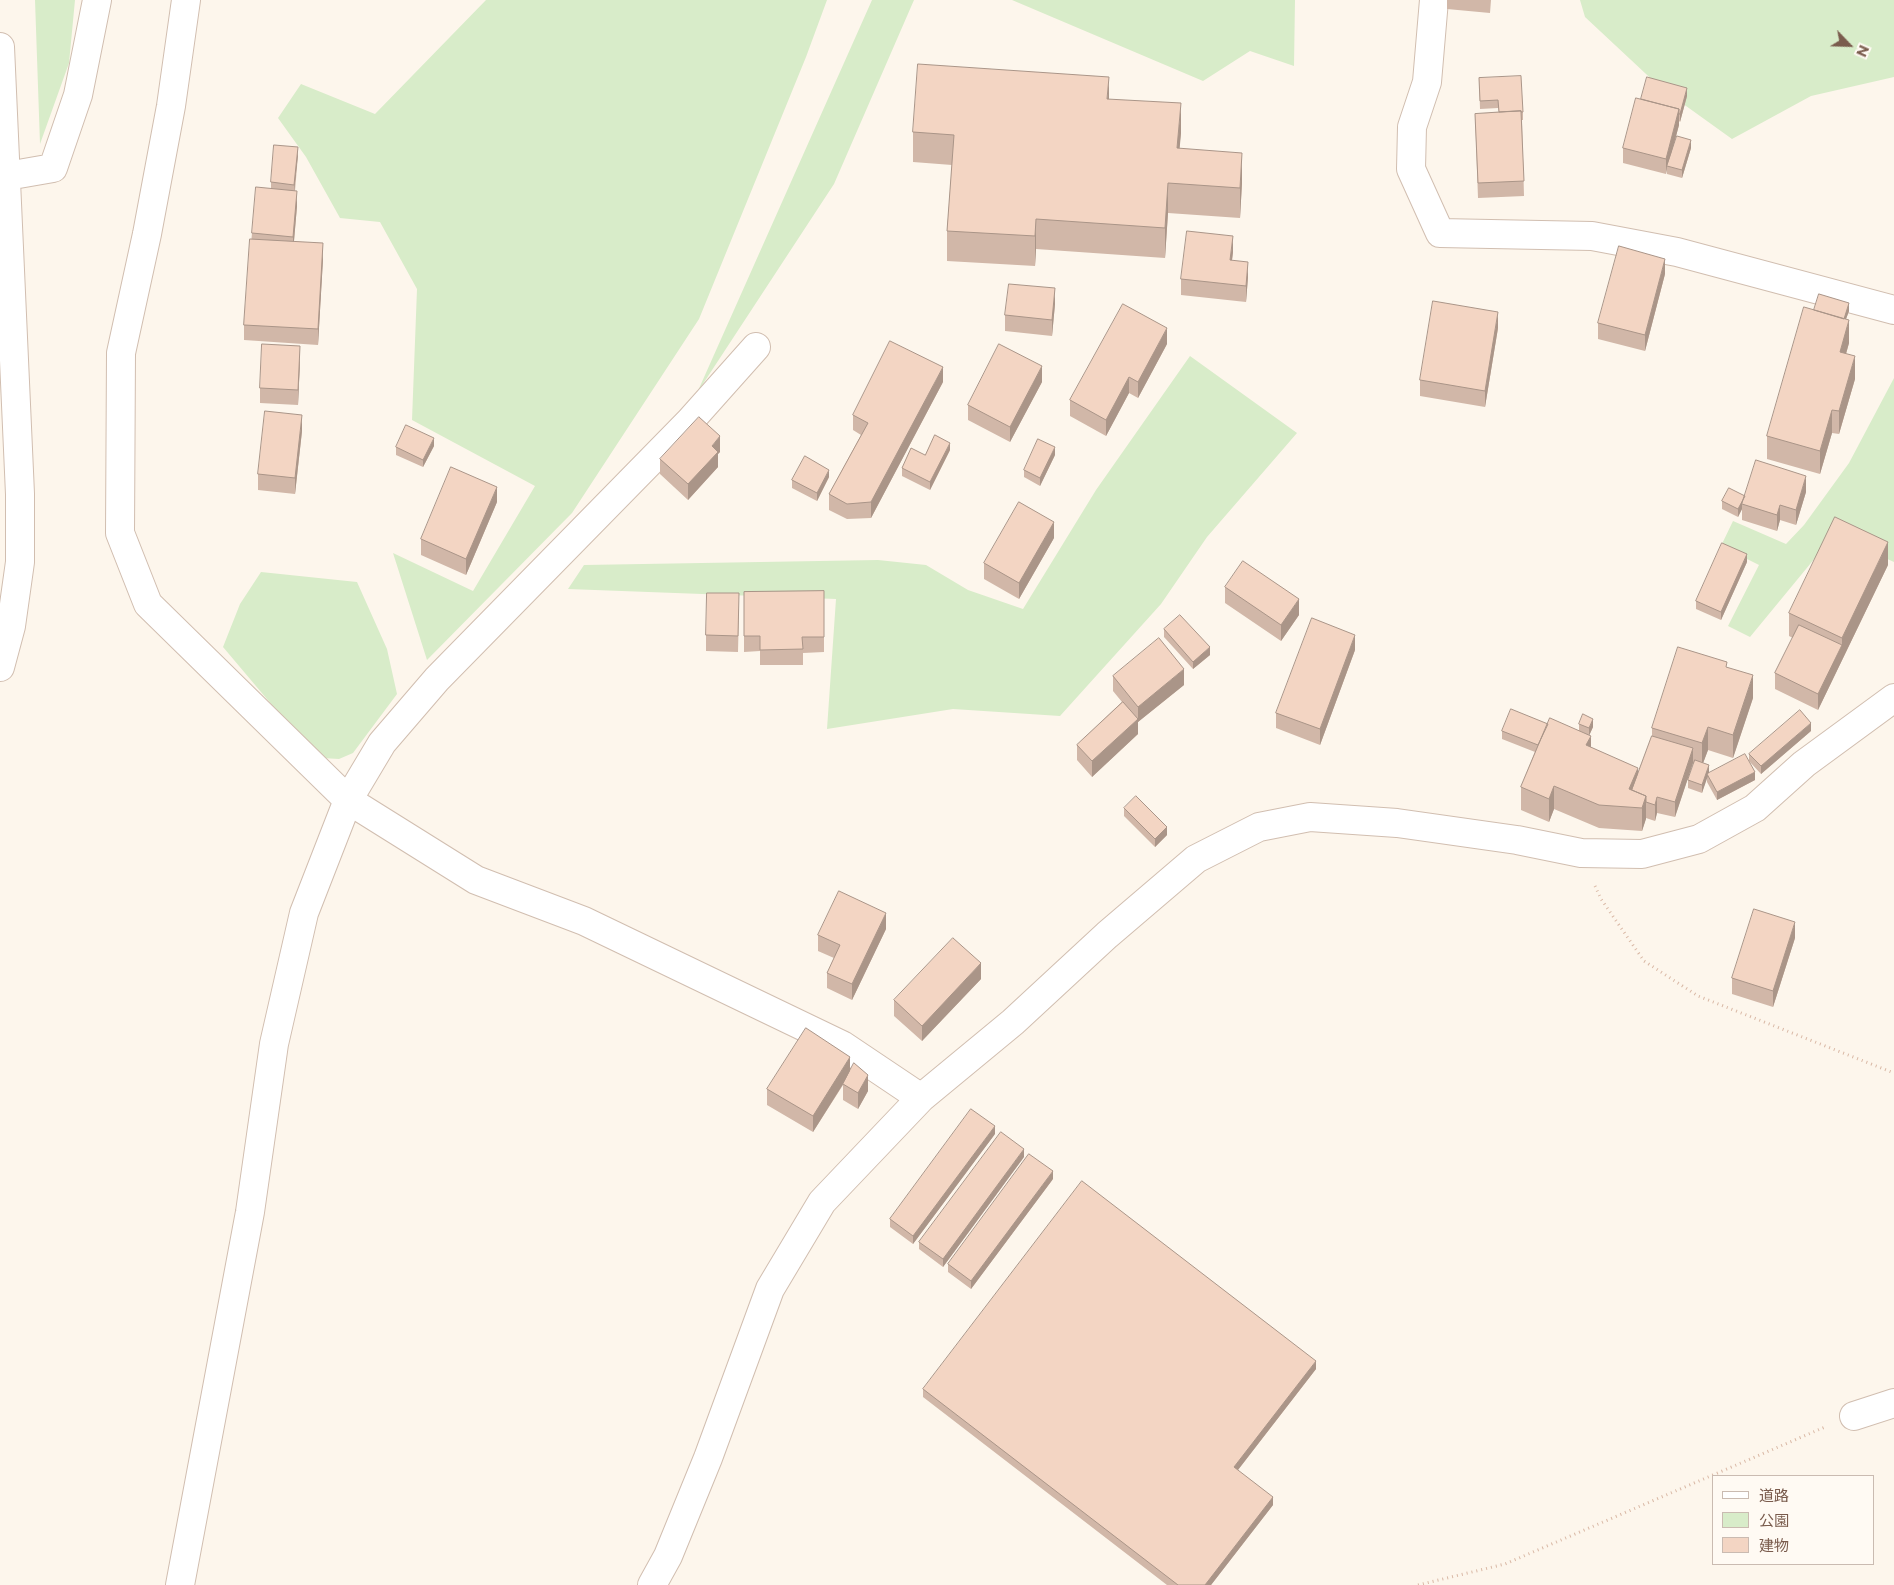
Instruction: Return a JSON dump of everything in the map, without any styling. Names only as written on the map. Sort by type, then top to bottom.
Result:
[{"type":"street","points":[[7,176],[53,168],[78,95],[97,0]]},
{"type":"street","points":[[186,0],[169,115],[147,234],[121,353],[120,533],[148,604],[348,800],[476,880],[584,921],[842,1044],[921,1098]]},
{"type":"street","points":[[1434,0],[1427,82],[1412,127],[1411,169],[1440,233],[1592,236],[1677,252],[1894,310]]},
{"type":"street","points":[[0,47],[18,401],[20,562],[11,626],[0,667]]},
{"type":"street","points":[[180,1585],[250,1212],[274,1044],[304,914],[348,800],[382,743],[432,685],[690,421],[756,348]]},
{"type":"street","points":[[652,1585],[668,1556],[708,1458],[770,1289],[822,1202],[921,1098],[1013,1022],[1107,935],[1196,859],[1259,827],[1310,817],[1397,823],[1517,840],[1581,853],[1642,854],[1699,839],[1755,808],[1804,764],[1894,698]]},
{"type":"street","points":[[1854,1416],[1894,1403]]},
{"type":"path","points":[[1581,853],[1601,900],[1644,961],[1698,996],[1894,1073]]},
{"type":"path","points":[[1715,1475],[1854,1416]]},
{"type":"path","points":[[1418,1585],[1505,1564],[1712,1476]]},
{"type":"green space","points":[[35,0],[75,0],[69,63],[40,144]]},
{"type":"green space","points":[[486,0],[827,0],[806,57],[699,319],[572,513],[427,660],[393,553],[473,591],[535,486],[412,420],[417,289],[380,222],[340,218],[306,157],[278,118],[301,84],[375,114]]},
{"type":"green space","points":[[872,0],[914,0],[834,184],[697,393]]},
{"type":"green space","points":[[1012,0],[1295,0],[1294,66],[1250,51],[1203,81]]},
{"type":"green space","points":[[1580,0],[1894,0],[1894,77],[1811,96],[1732,139],[1661,88],[1585,17]]},
{"type":"green space","points":[[1190,356],[1297,433],[1207,537],[1161,604],[1060,716],[953,709],[827,729],[836,599],[568,589],[584,565],[878,560],[926,565],[968,590],[1023,609],[1096,490]]},
{"type":"green space","points":[[1894,378],[1894,562],[1834,535],[1750,637],[1728,626],[1759,565],[1721,546],[1733,521],[1786,544],[1804,525],[1849,463]]},
{"type":"green space","points":[[261,572],[357,582],[387,649],[397,694],[353,753],[339,759],[322,758],[299,737],[223,647],[240,604]]},
{"type":"building","points":[[918,64],[1109,77],[1107,99],[1181,103],[1177,148],[1242,153],[1240,188],[1168,183],[1165,228],[1036,219],[1035,236],[947,231],[954,135],[913,132]]},
{"type":"building","points":[[1521,76],[1523,112],[1499,112],[1498,100],[1480,101],[1479,78]]},
{"type":"building","points":[[1647,77],[1687,88],[1680,114],[1679,109],[1641,99]]},
{"type":"building","points":[[1636,98],[1679,109],[1666,159],[1623,148]]},
{"type":"building","points":[[1521,111],[1524,181],[1478,183],[1475,114]]},
{"type":"building","points":[[1677,136],[1691,140],[1682,170],[1667,166]]},
{"type":"building","points":[[274,145],[298,147],[294,185],[271,182]]},
{"type":"building","points":[[256,187],[297,191],[293,237],[252,233]]},
{"type":"building","points":[[1187,231],[1233,236],[1230,260],[1248,262],[1246,286],[1181,279]]},
{"type":"building","points":[[250,239],[323,243],[318,329],[244,325]]},
{"type":"building","points":[[1619,246],[1665,259],[1645,335],[1598,323]]},
{"type":"building","points":[[1009,284],[1055,288],[1052,320],[1005,315]]},
{"type":"building","points":[[1819,294],[1849,303],[1844,319],[1814,310]]},
{"type":"building","points":[[1433,301],[1498,312],[1485,391],[1420,380]]},
{"type":"building","points":[[1123,304],[1167,328],[1138,382],[1129,377],[1106,420],[1070,400]]},
{"type":"building","points":[[1804,307],[1849,320],[1840,352],[1855,356],[1839,411],[1832,410],[1820,451],[1767,436]]},
{"type":"building","points":[[890,341],[943,367],[871,502],[847,504],[829,494],[868,423],[853,415]]},
{"type":"building","points":[[262,344],[300,346],[298,390],[260,388]]},
{"type":"building","points":[[999,344],[1042,366],[1010,427],[968,405]]},
{"type":"building","points":[[265,411],[302,415],[295,478],[258,474]]},
{"type":"building","points":[[699,417],[720,436],[712,446],[718,452],[688,484],[660,459]]},
{"type":"building","points":[[406,425],[434,438],[423,460],[396,447]]},
{"type":"building","points":[[935,435],[950,443],[930,482],[902,468],[911,448],[925,455]]},
{"type":"building","points":[[1038,439],[1055,447],[1040,478],[1024,470]]},
{"type":"building","points":[[805,456],[829,470],[817,493],[792,480]]},
{"type":"building","points":[[1756,460],[1806,476],[1796,510],[1780,505],[1777,515],[1742,504]]},
{"type":"building","points":[[451,467],[497,487],[466,559],[421,539]]},
{"type":"building","points":[[1729,488],[1745,496],[1738,509],[1722,501]]},
{"type":"building","points":[[1019,502],[1054,522],[1019,583],[984,563]]},
{"type":"building","points":[[1835,517],[1888,542],[1842,638],[1789,613]]},
{"type":"building","points":[[1722,543],[1747,554],[1721,612],[1696,601]]},
{"type":"building","points":[[1243,561],[1299,599],[1281,625],[1225,587]]},
{"type":"building","points":[[824,591],[824,637],[802,637],[803,649],[760,650],[760,636],[744,636],[744,592]]},
{"type":"building","points":[[707,593],[739,593],[738,636],[706,635]]},
{"type":"building","points":[[1180,615],[1210,647],[1193,662],[1164,629]]},
{"type":"building","points":[[1312,618],[1355,635],[1320,729],[1276,713]]},
{"type":"building","points":[[1799,625],[1842,645],[1818,694],[1775,673]]},
{"type":"building","points":[[1159,638],[1184,669],[1138,707],[1113,676]]},
{"type":"building","points":[[1678,647],[1727,662],[1726,667],[1753,675],[1733,735],[1708,727],[1702,743],[1652,728]]},
{"type":"building","points":[[1123,702],[1138,719],[1092,761],[1077,745]]},
{"type":"building","points":[[1511,709],[1548,724],[1538,745],[1502,731]]},
{"type":"building","points":[[1800,710],[1811,723],[1761,766],[1749,754]]},
{"type":"building","points":[[1583,714],[1593,719],[1589,728],[1579,724]]},
{"type":"building","points":[[1550,718],[1591,736],[1586,745],[1638,768],[1629,789],[1646,796],[1642,808],[1599,805],[1554,786],[1549,799],[1521,787]]},
{"type":"building","points":[[1652,736],[1693,748],[1675,802],[1657,797],[1655,805],[1646,802],[1646,796],[1632,790]]},
{"type":"building","points":[[1745,754],[1755,772],[1717,792],[1707,774]]},
{"type":"building","points":[[1695,760],[1709,765],[1702,785],[1688,780]]},
{"type":"building","points":[[1136,796],[1167,827],[1155,839],[1124,808]]},
{"type":"building","points":[[839,891],[886,913],[852,984],[827,973],[840,945],[818,935]]},
{"type":"building","points":[[1754,909],[1795,922],[1773,991],[1732,978]]},
{"type":"building","points":[[953,938],[981,963],[922,1026],[894,1000]]},
{"type":"building","points":[[806,1028],[850,1057],[813,1116],[767,1089]]},
{"type":"building","points":[[854,1063],[868,1075],[858,1093],[843,1084]]},
{"type":"building","points":[[971,1109],[995,1126],[913,1236],[890,1219]]},
{"type":"building","points":[[1001,1132],[1024,1149],[943,1259],[919,1242]]},
{"type":"building","points":[[1029,1154],[1053,1171],[971,1281],[948,1264]]},
{"type":"building","points":[[1082,1181],[1316,1361],[1234,1467],[1273,1497],[1205,1585],[1178,1585],[923,1389]]}]
